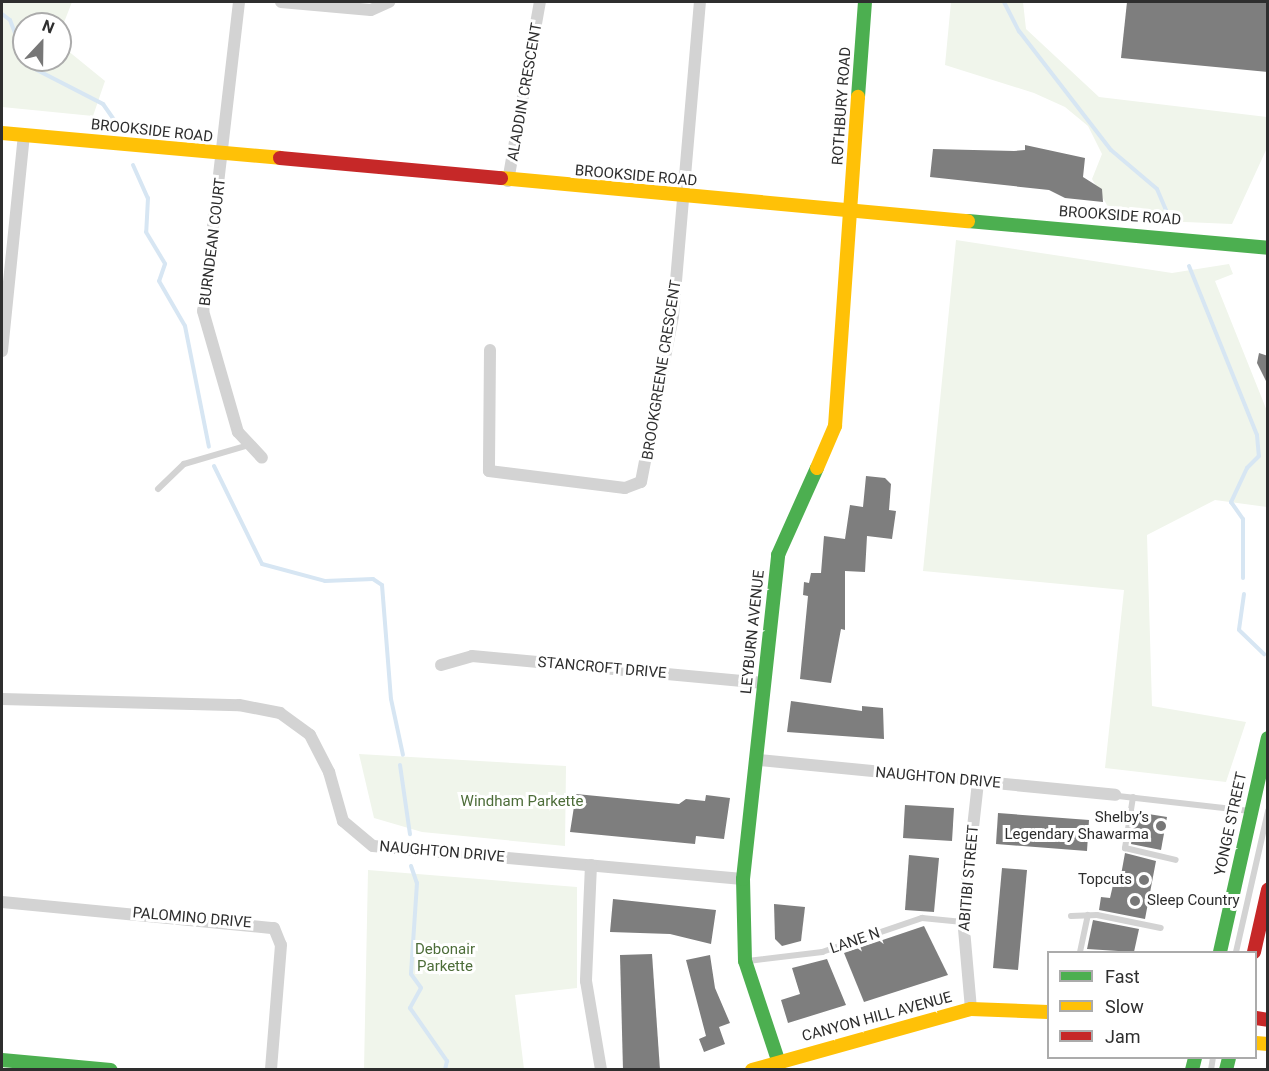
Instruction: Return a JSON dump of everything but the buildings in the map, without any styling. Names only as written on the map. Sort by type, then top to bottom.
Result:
[{"type":"street","name":"BURNDEAN COURT","points":[[239,2],[224,155],[203,311],[238,432],[262,458]]},
{"type":"street","points":[[281,2],[371,10],[389,2]]},
{"type":"street","name":"ALADDIN CRESCENT","points":[[508,182],[540,2]]},
{"type":"street","points":[[681,196],[700,2]]},
{"type":"street","name":"ROTHBURY ROAD","points":[[852,213],[865,2]]},
{"type":"street","name":"BROOKSIDE ROAD","points":[[2,133],[508,182],[1268,248]]},
{"type":"street","points":[[2,351],[24,135]]},
{"type":"street","name":"BROOKGREENE CRESCENT","points":[[490,350],[489,471],[625,488],[641,482],[673,316],[681,196]]},
{"type":"street","name":"LEYBURN AVENUE","points":[[778,1065],[745,961],[743,879],[760,760],[764,683],[778,555],[835,426],[852,213]]},
{"type":"street","name":"STANCROFT DRIVE","points":[[441,665],[472,656],[764,683]]},
{"type":"street","name":"NAUGHTON DRIVE","points":[[2,699],[239,705],[280,713],[296,722],[320,751],[343,821],[362,841],[421,853],[743,879]]},
{"type":"street","name":"YONGE STREET","points":[[1220,951],[1268,738]]},
{"type":"street","name":"NAUGHTON DRIVE","points":[[760,760],[1117,795]]},
{"type":"street","name":"ABITIBI STREET","points":[[971,1009],[963,922],[978,783]]},
{"type":"street","points":[[591,865],[586,981],[601,1070]]},
{"type":"street","points":[[1254,951],[1268,890]]},
{"type":"street","name":"PALOMINO DRIVE","points":[[2,902],[274,928],[281,945],[271,1070]]},
{"type":"street","name":"CANYON HILL AVENUE","points":[[752,1070],[778,1065],[971,1009],[1047,1012]]},
{"type":"street","points":[[2,1060],[111,1070]]},
{"type":"lane","points":[[158,489],[184,464],[249,445]]},
{"type":"lane","points":[[1117,795],[1250,811]]},
{"type":"lane","points":[[1133,797],[1125,848],[1176,860]]},
{"type":"lane","points":[[1236,951],[1268,811]]},
{"type":"lane","points":[[1080,951],[1088,915]]},
{"type":"lane","points":[[1071,916],[1088,915],[1161,928]]},
{"type":"lane","name":"LANE N","points":[[745,961],[822,952],[922,918],[963,922]]},
{"type":"green space","points":[[2,2],[72,2],[68,12],[12,12],[12,72],[72,72],[72,54],[105,81],[93,116],[2,107]]},
{"type":"green space","points":[[951,2],[1023,2],[1026,29],[1099,97],[1267,117],[1267,148],[1232,224],[1115,219],[1092,179],[1102,154],[1088,126],[1065,107],[1034,93],[945,65]]},
{"type":"green space","points":[[956,240],[1172,273],[1229,264],[1233,274],[1215,281],[1267,411],[1267,507],[1215,500],[1147,535],[1152,706],[1246,722],[1226,782],[1105,768],[1124,590],[923,571]]},
{"type":"green space","name":"Windham Parkette","points":[[359,754],[566,766],[565,846],[422,832],[374,818]]},
{"type":"green space","name":"Debonair Parkette","points":[[368,870],[577,887],[577,988],[515,995],[524,1069],[364,1069]]},
{"type":"waterway","points":[[1004,2],[1019,31],[1111,150],[1157,189],[1171,222]]},
{"type":"waterway","points":[[2,14],[10,20],[12,25]]},
{"type":"waterway","points":[[41,72],[103,104],[120,128]]},
{"type":"waterway","points":[[133,165],[148,198],[146,232],[165,264],[159,281],[185,326],[209,447]]},
{"type":"waterway","points":[[1189,266],[1257,435],[1259,456],[1247,468],[1231,502],[1243,519],[1243,578]]},
{"type":"waterway","points":[[214,466],[262,564],[325,581],[373,579],[382,585],[391,699],[403,755]]},
{"type":"waterway","points":[[1244,594],[1239,630],[1264,654]]},
{"type":"waterway","points":[[400,765],[410,834]]},
{"type":"waterway","points":[[411,866],[417,883],[411,974],[421,988],[410,1008],[447,1061],[445,1070]]},
{"type":"traffic: fast","points":[[858,97],[865,2]]},
{"type":"traffic: fast","points":[[968,221],[1268,248]]},
{"type":"traffic: fast","points":[[778,1060],[745,961],[743,879],[778,555],[817,468]]},
{"type":"traffic: fast","points":[[1220,951],[1268,738]]},
{"type":"traffic: fast","points":[[1192,1070],[1195,1059]]},
{"type":"traffic: fast","points":[[1226,1070],[1229,1059]]},
{"type":"traffic: fast","points":[[2,1060],[111,1070]]},
{"type":"traffic: slow","points":[[817,468],[835,426],[858,97]]},
{"type":"traffic: slow","points":[[2,133],[280,158]]},
{"type":"traffic: slow","points":[[501,178],[968,221]]},
{"type":"traffic: slow","points":[[752,1070],[971,1009],[1047,1012]]},
{"type":"traffic: slow","points":[[1257,1043],[1268,1044]]},
{"type":"traffic: jam","points":[[280,158],[501,178]]},
{"type":"traffic: jam","points":[[1254,951],[1268,890]]},
{"type":"traffic: jam","points":[[1257,1018],[1268,1020]]},
{"type":"place","name":"Shelby’s Legendary Shawarma","points":[[1161,826]]},
{"type":"place","name":"Topcuts","points":[[1144,880]]},
{"type":"place","name":"Sleep Country","points":[[1135,901]]}]
